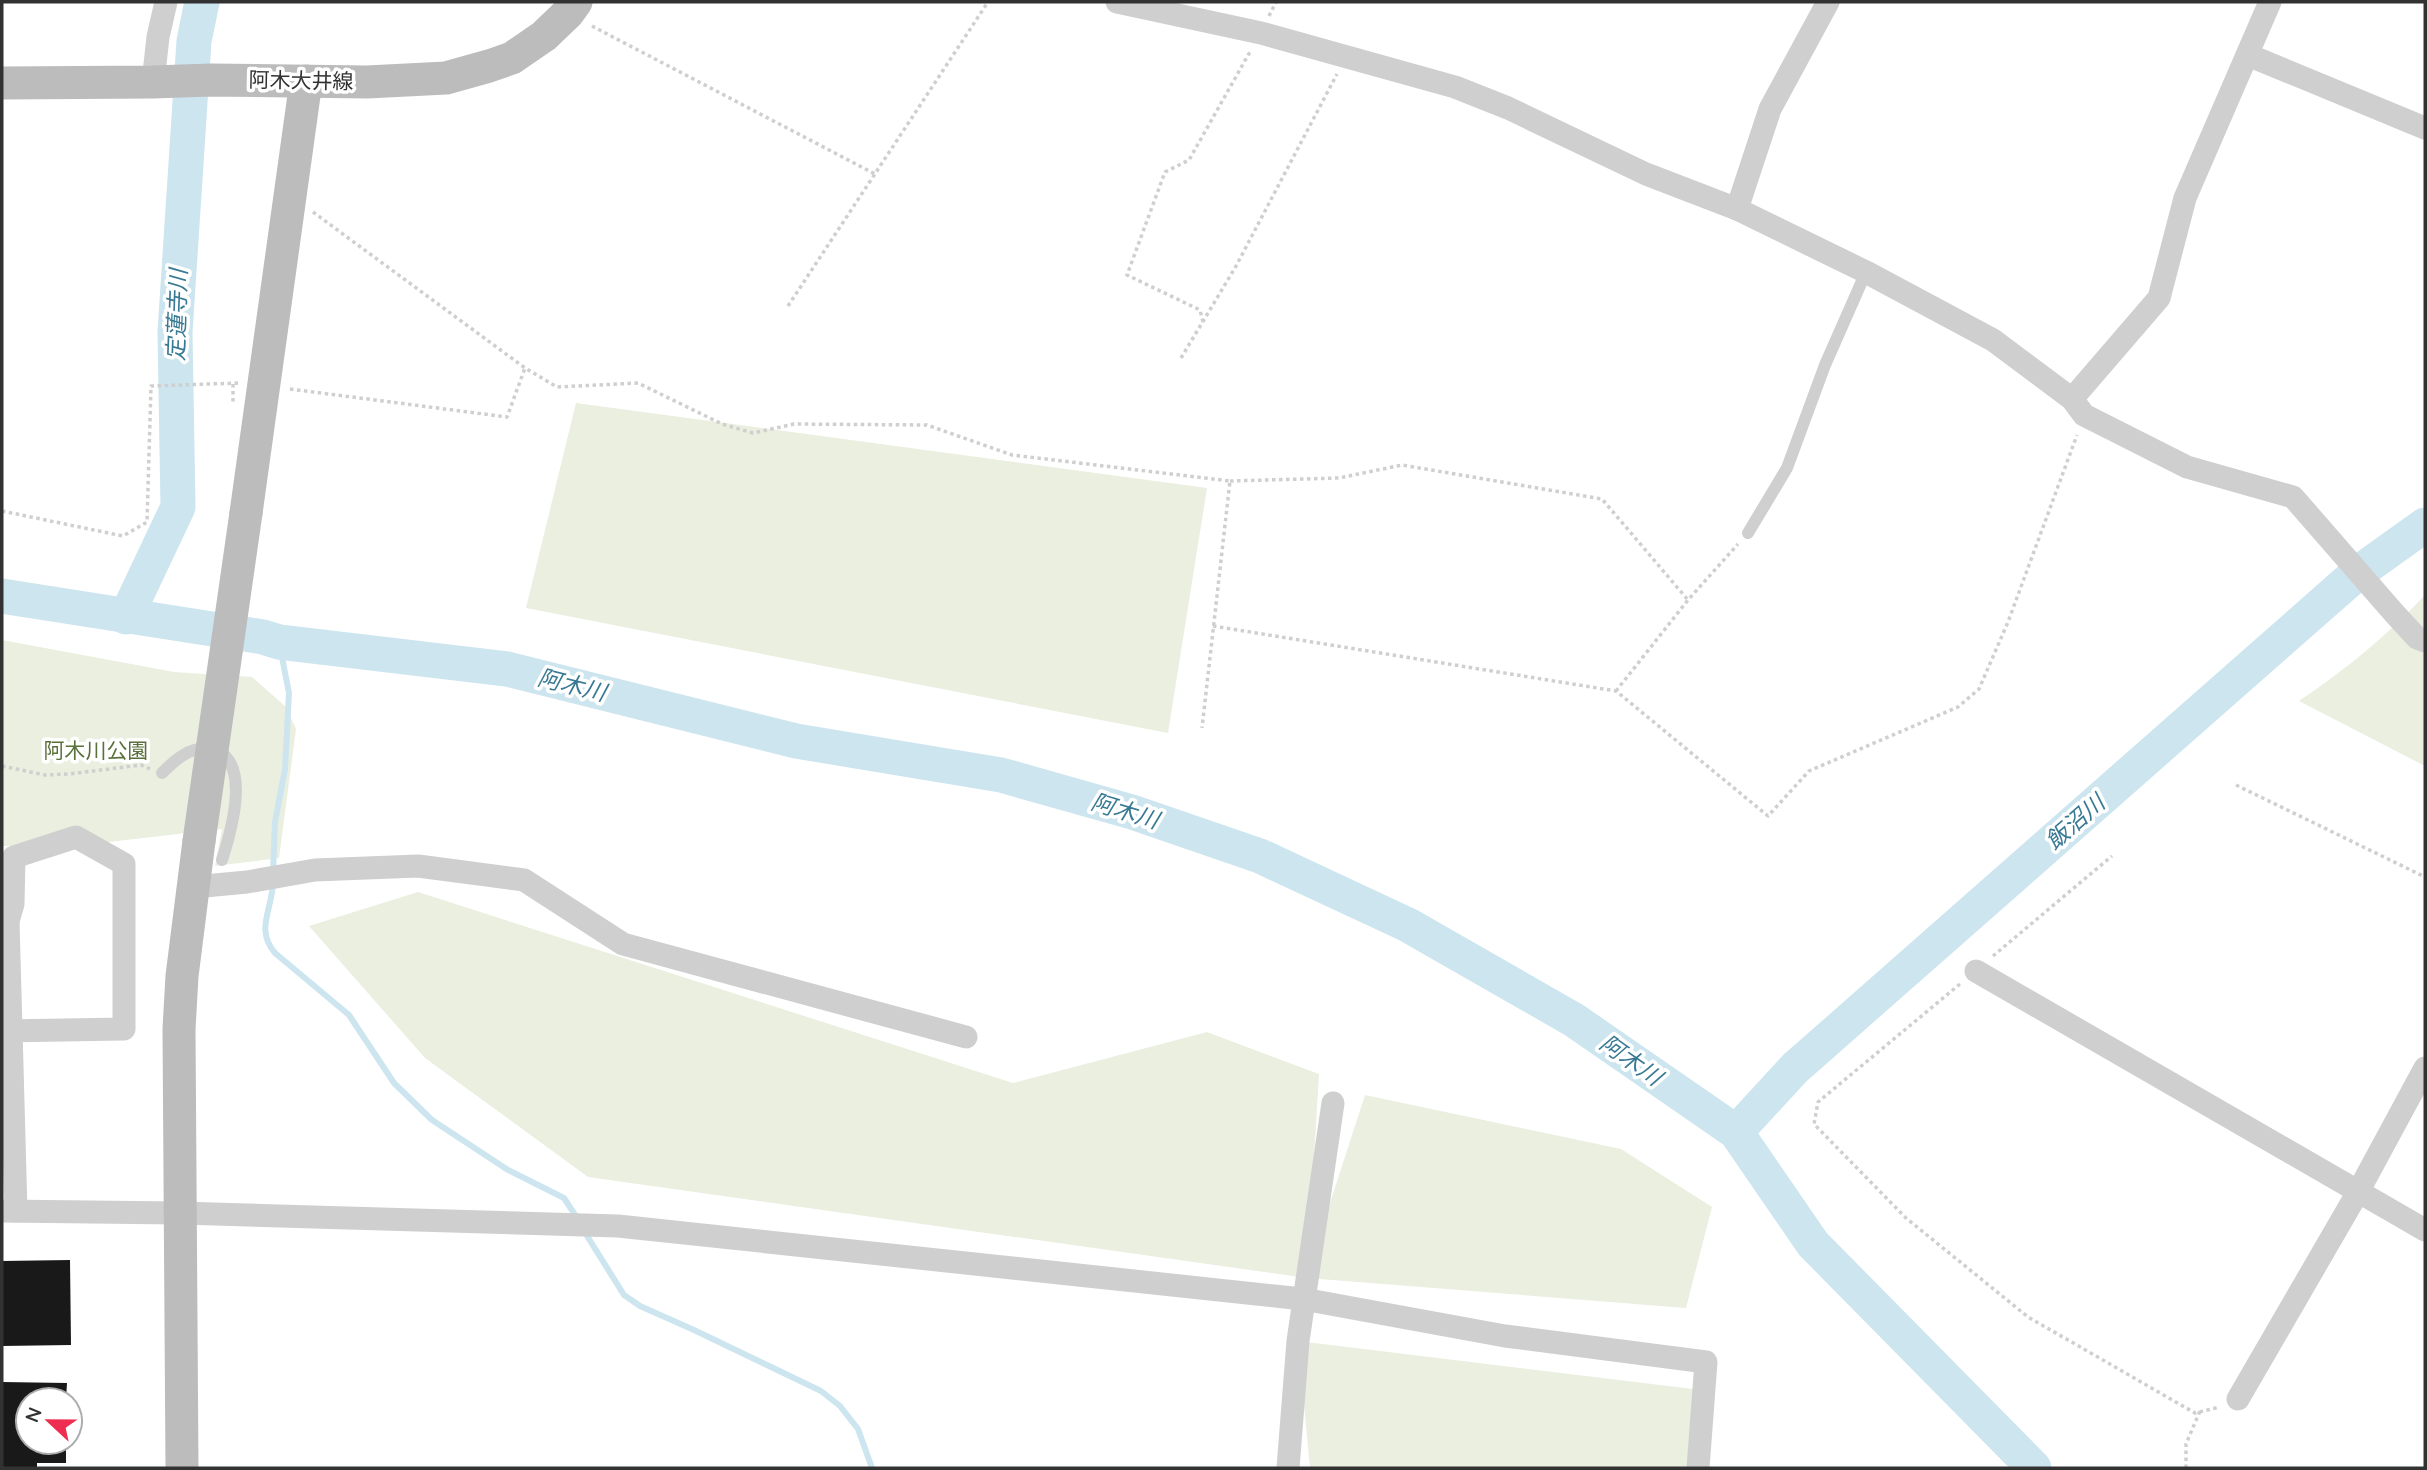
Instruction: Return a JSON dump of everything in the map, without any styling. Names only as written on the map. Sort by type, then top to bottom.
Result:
[{"type":"street","points":[[160,82],[158,37],[166,2]]},
{"type":"street","points":[[1117,2],[1261,33],[1455,87],[1508,108],[1646,174],[1737,209],[1866,272],[1993,340],[2078,407],[2187,467],[2293,497],[2417,638],[2425,641]]},
{"type":"street","points":[[1737,209],[1770,109],[1828,2]]},
{"type":"street","points":[[2078,407],[2159,298],[2185,198],[2270,2]]},
{"type":"street","name":"阿木大井線","points":[[2,83],[211,80],[367,82],[446,78],[512,58],[544,36],[572,8]]},
{"type":"street","points":[[2248,55],[2425,128]]},
{"type":"street","points":[[183,1468],[178,1029],[182,976],[194,887],[210,850],[246,513],[306,81]]},
{"type":"street","points":[[6,1031],[124,1029],[124,864],[76,837],[14,857],[13,904],[5,920],[6,1031],[9,1211],[559,1222],[618,1226],[1303,1299],[1505,1336],[1706,1362],[1698,1468]]},
{"type":"street","points":[[194,887],[247,882],[315,870],[418,866],[524,880],[623,944],[966,1037]]},
{"type":"street","points":[[1976,971],[2425,1230]]},
{"type":"street","points":[[2238,1399],[2425,1068]]},
{"type":"street","points":[[1288,1468],[1303,1299],[1333,1103]]},
{"type":"lane","points":[[1748,533],[1787,468],[1825,365],[1866,272]]},
{"type":"lane","points":[[162,773],[192,750],[204,748],[217,750],[227,757],[233,766],[234,803],[228,839],[210,850]]},
{"type":"path","points":[[789,306],[988,2]]},
{"type":"path","points":[[1203,322],[1200,310],[1127,275],[1165,172],[1189,160],[1276,2]]},
{"type":"path","points":[[572,8],[875,174]]},
{"type":"path","points":[[1181,358],[1235,268],[1347,57]]},
{"type":"path","points":[[289,194],[525,368],[557,387],[638,383],[722,424],[753,433],[794,424],[928,425],[1012,455],[1230,481],[1339,478],[1402,465],[1602,499],[1688,600]]},
{"type":"path","points":[[290,389],[508,417],[525,368]]},
{"type":"path","points":[[2,511],[123,536],[147,522],[151,386],[233,384]]},
{"type":"path","points":[[1213,626],[1616,691],[1768,816],[1809,771],[1958,706],[1979,689],[1998,645],[2078,407]]},
{"type":"path","points":[[1202,728],[1230,481]]},
{"type":"path","points":[[1616,691],[1688,600],[1748,533]]},
{"type":"path","points":[[2,766],[45,775],[142,765],[162,773]]},
{"type":"path","points":[[2236,785],[2425,877]]},
{"type":"path","points":[[2112,856],[1818,1102],[1814,1124],[1906,1218],[2028,1317],[2195,1413],[2221,1407],[2238,1399]]},
{"type":"path","points":[[2186,1468],[2186,1444],[2200,1411]]},
{"type":"green space","points":[[576,403],[1207,488],[1168,733],[526,608]]},
{"type":"green space","points":[[2425,595],[2425,766],[2299,701],[2365,651]]},
{"type":"green space","name":"阿木川公園","points":[[2,640],[174,672],[252,677],[286,707],[296,729],[279,858],[215,866],[222,829],[82,845],[2,846]]},
{"type":"green space","points":[[418,892],[1013,1083],[1207,1032],[1319,1074],[1307,1274],[1365,1095],[1621,1149],[1712,1207],[1686,1308],[1307,1278],[588,1177],[425,1058],[309,926]]},
{"type":"green space","points":[[1298,1341],[1693,1389],[1690,1468],[1310,1468]]},
{"type":"building","points":[[70,1260],[71,1345],[2,1346],[2,1261]]},
{"type":"building","points":[[2,1382],[67,1383],[67,1386],[14,1386],[14,1456],[66,1456],[66,1463],[37,1463],[37,1468],[2,1468]]},
{"type":"waterway","name":"定蓮寺川","points":[[126,617],[178,507],[175,332],[194,41],[202,2]]},
{"type":"waterway","name":"飯沼川","points":[[1736,1132],[1795,1068],[2355,575],[2425,525]]},
{"type":"waterway","name":"阿木川","points":[[2,596],[263,637],[279,642],[507,669],[796,741],[1001,775],[1132,812],[1260,856],[1408,925],[1574,1020],[1736,1132],[1813,1244],[2034,1468]]},
{"type":"waterway","points":[[273,873],[275,822],[285,769],[289,693],[279,642]]},
{"type":"waterway","points":[[273,883],[265,928],[269,944],[275,953],[349,1015],[394,1083],[432,1120],[508,1170],[564,1198],[577,1218]]},
{"type":"waterway","points":[[584,1231],[624,1295],[640,1306],[821,1391],[840,1406],[858,1429],[872,1468]]}]
